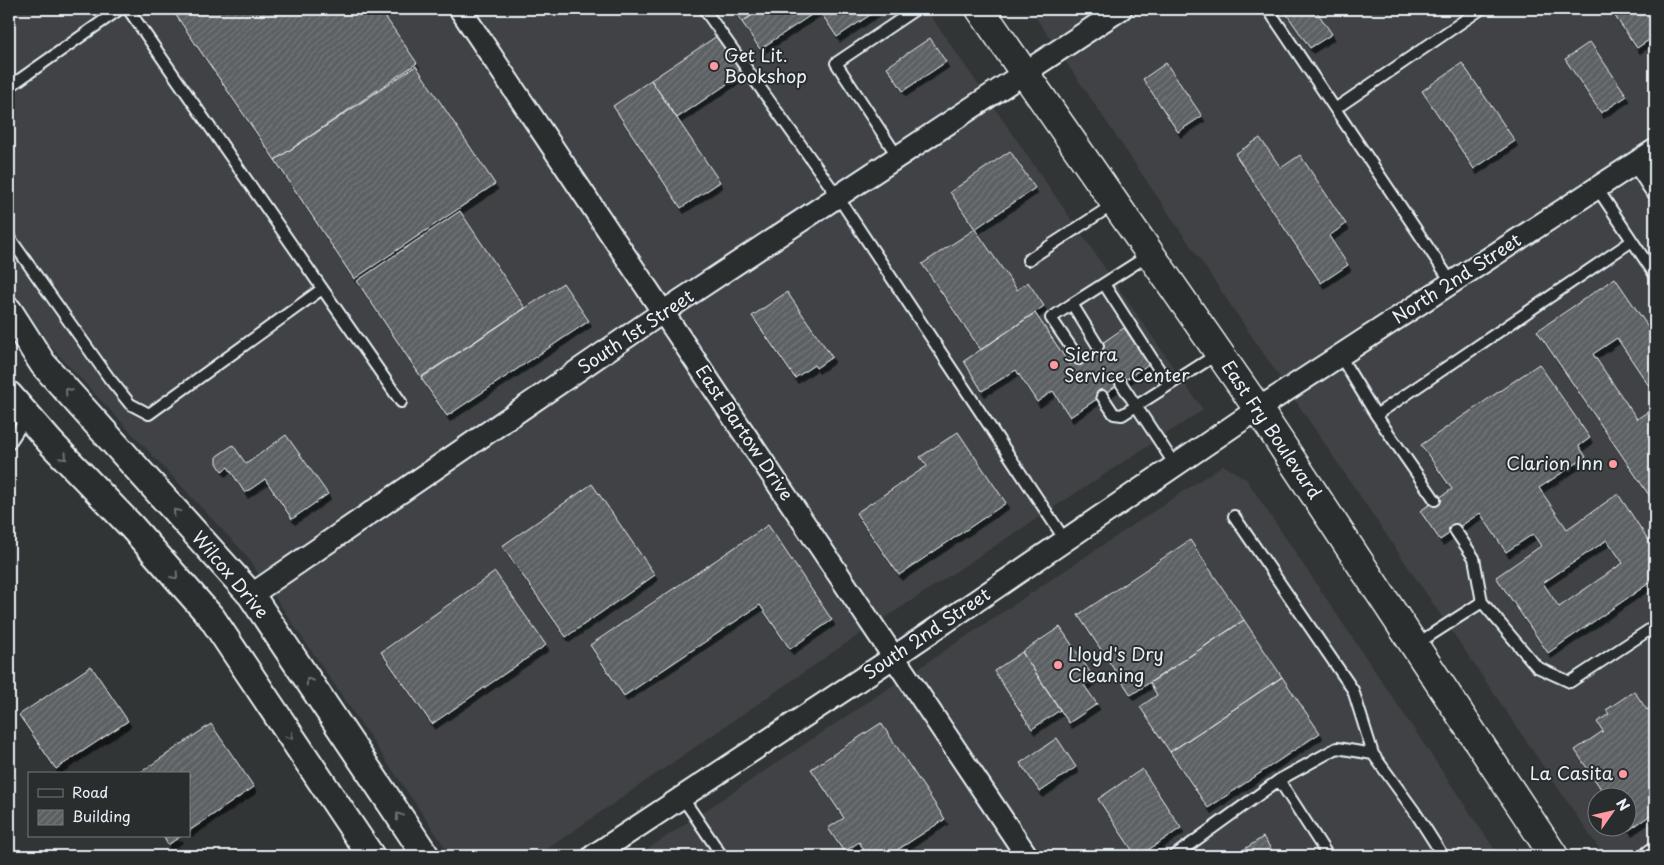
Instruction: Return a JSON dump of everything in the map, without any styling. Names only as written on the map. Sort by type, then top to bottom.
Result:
[{"type":"main road","name":"East Fry Boulevard","points":[[980,9],[1258,409],[1554,856]]},
{"type":"street","name":"East Bartow Drive","points":[[460,9],[1027,856]]},
{"type":"street","name":"South 1st Street","points":[[251,595],[663,312],[1121,9]]},
{"type":"street","name":"North 2nd Street","points":[[1258,409],[1655,150]]},
{"type":"street","points":[[1638,162],[1655,188]]},
{"type":"street","name":"Wilcox Drive","points":[[9,312],[43,364],[251,595],[426,856]]},
{"type":"street","points":[[9,395],[51,443],[132,527],[212,618],[371,856]]},
{"type":"street","name":"South 2nd Street","points":[[594,856],[894,657],[1258,409]]},
{"type":"street","points":[[1651,856],[1655,853]]},
{"type":"lane","points":[[9,87],[120,9]]},
{"type":"lane","points":[[128,9],[401,402]]},
{"type":"lane","points":[[704,9],[838,197],[1065,540]]},
{"type":"lane","points":[[898,156],[836,63],[916,9]]},
{"type":"lane","points":[[1268,9],[1452,283]]},
{"type":"lane","points":[[1335,109],[1481,9]]},
{"type":"lane","points":[[1597,188],[1655,275]]},
{"type":"lane","points":[[1028,260],[1115,204]]},
{"type":"lane","points":[[9,237],[108,378],[130,404],[149,414],[322,289]]},
{"type":"lane","points":[[1376,415],[1632,242]]},
{"type":"lane","points":[[1078,359],[1051,318],[1150,255]]},
{"type":"lane","points":[[1104,284],[1169,385]]},
{"type":"lane","points":[[1072,304],[1098,346]]},
{"type":"lane","points":[[1102,396],[1114,414],[1122,415],[1219,353]]},
{"type":"lane","points":[[1340,356],[1376,415],[1435,500]]},
{"type":"lane","points":[[1121,383],[1175,465]]},
{"type":"lane","points":[[9,444],[28,416]]},
{"type":"lane","points":[[1234,516],[1353,690],[1373,754],[1415,812],[1442,856]]},
{"type":"lane","points":[[1455,530],[1474,558],[1482,602],[1536,668],[1570,682],[1655,626]]},
{"type":"lane","points":[[1414,645],[1482,602]]},
{"type":"lane","points":[[1174,856],[1279,780],[1337,748],[1373,754]]},
{"type":"lane","points":[[1279,780],[1328,856]]},
{"type":"lane","points":[[682,798],[722,856]]},
{"type":"shaded area","points":[[9,9],[926,9],[1203,410],[845,644],[537,856],[451,856],[246,555],[48,344],[9,286]]},
{"type":"shaded area","points":[[1030,9],[1655,9],[1655,856],[1604,856],[1592,838],[1636,838],[1636,788],[1586,788],[1586,829]]},
{"type":"shaded area","points":[[1223,465],[1246,479],[1499,856],[637,856]]},
{"type":"building","points":[[177,9],[380,9],[417,63],[275,160],[173,11]]},
{"type":"building","points":[[733,9],[762,9],[742,22]]},
{"type":"building","points":[[762,9],[820,9],[760,49],[742,22]]},
{"type":"building","points":[[820,9],[879,9],[837,37]]},
{"type":"building","points":[[1283,9],[1315,9],[1332,34],[1310,48]]},
{"type":"building","points":[[1610,9],[1655,9],[1655,36],[1637,48]]},
{"type":"building","points":[[717,36],[742,74],[677,118],[651,80]]},
{"type":"building","points":[[930,38],[946,62],[903,91],[887,67]]},
{"type":"building","points":[[1590,42],[1627,96],[1601,113],[1565,59]]},
{"type":"building","points":[[1166,63],[1202,116],[1178,132],[1143,79]]},
{"type":"building","points":[[1462,63],[1515,141],[1474,169],[1422,91]]},
{"type":"building","points":[[416,66],[495,184],[354,279],[275,160]]},
{"type":"building","points":[[651,80],[720,182],[681,208],[613,106]]},
{"type":"building","points":[[1260,138],[1281,168],[1300,155],[1346,224],[1329,236],[1348,265],[1321,283],[1235,154]]},
{"type":"building","points":[[1010,151],[1035,188],[975,229],[950,192]]},
{"type":"building","points":[[460,211],[525,308],[421,377],[357,281]]},
{"type":"building","points":[[975,229],[1017,290],[1028,282],[1044,306],[981,350],[922,264]]},
{"type":"building","points":[[1615,278],[1655,337],[1655,395],[1617,338],[1593,354],[1637,419],[1655,407],[1655,504],[1537,331]]},
{"type":"building","points":[[563,283],[589,321],[447,416],[421,378]]},
{"type":"building","points":[[787,292],[832,357],[816,368],[814,365],[795,378],[752,316]]},
{"type":"building","points":[[1035,313],[1070,365],[1124,328],[1149,364],[1070,417],[1053,391],[1037,402],[1016,370],[982,391],[964,361]]},
{"type":"building","points":[[1539,364],[1590,438],[1579,446],[1586,457],[1539,488],[1567,529],[1618,494],[1655,550],[1655,579],[1548,653],[1496,577],[1541,546],[1533,534],[1506,552],[1480,513],[1440,540],[1420,511],[1452,489],[1421,445]],"holes":[[[1607,540],[1623,563],[1559,607],[1543,583]]]},
{"type":"building","points":[[958,432],[1006,503],[899,575],[856,513],[927,466],[920,457]]},
{"type":"building","points":[[286,435],[328,494],[292,519],[265,479],[245,493],[228,467],[222,471],[217,463],[217,456],[233,445],[246,464]]},
{"type":"building","points":[[592,484],[655,575],[566,637],[502,546]]},
{"type":"building","points":[[768,525],[832,620],[790,649],[760,605],[624,696],[590,645]]},
{"type":"building","points":[[1190,540],[1244,620],[1131,695],[1078,615]]},
{"type":"building","points":[[495,572],[546,645],[432,724],[381,652]]},
{"type":"building","points":[[1244,620],[1282,677],[1170,752],[1140,707],[1157,695],[1150,683]]},
{"type":"building","name":"Lloyd's Dry Cleaning","points":[[1060,627],[1094,678],[1084,685],[1097,704],[1069,723],[1022,652]]},
{"type":"building","points":[[1022,652],[1060,710],[1032,729],[994,671]]},
{"type":"building","points":[[91,666],[128,721],[56,769],[19,715]]},
{"type":"building","points":[[1282,677],[1320,733],[1208,808],[1170,752]]},
{"type":"building","name":"La Casita","points":[[1634,691],[1647,710],[1655,704],[1655,812],[1636,825],[1636,788],[1600,788],[1575,750],[1603,731],[1597,722],[1609,714],[1606,710]]},
{"type":"building","points":[[881,723],[945,819],[888,856],[868,856],[859,842],[844,852],[828,828],[844,818],[811,769]]},
{"type":"building","points":[[211,724],[254,787],[190,830],[190,772],[141,772]]},
{"type":"building","points":[[1057,738],[1076,767],[1040,792],[1020,763]]},
{"type":"building","points":[[1142,769],[1181,828],[1139,856],[1136,856],[1098,799]]},
{"type":"building","points":[[1263,837],[1276,856],[1234,856]]},
{"type":"building","points":[[164,838],[178,838],[168,845]]},
{"type":"building","points":[[237,850],[241,856],[229,856]]},
{"type":"place","name":"Get Lit. Bookshop","points":[[714,66]]},
{"type":"place","name":"Sierra Service Center","points":[[1054,365]]},
{"type":"place","name":"Clarion Inn","points":[[1613,464]]},
{"type":"place","name":"Lloyd's Dry Cleaning","points":[[1058,665]]},
{"type":"place","name":"La Casita","points":[[1623,774]]}]
